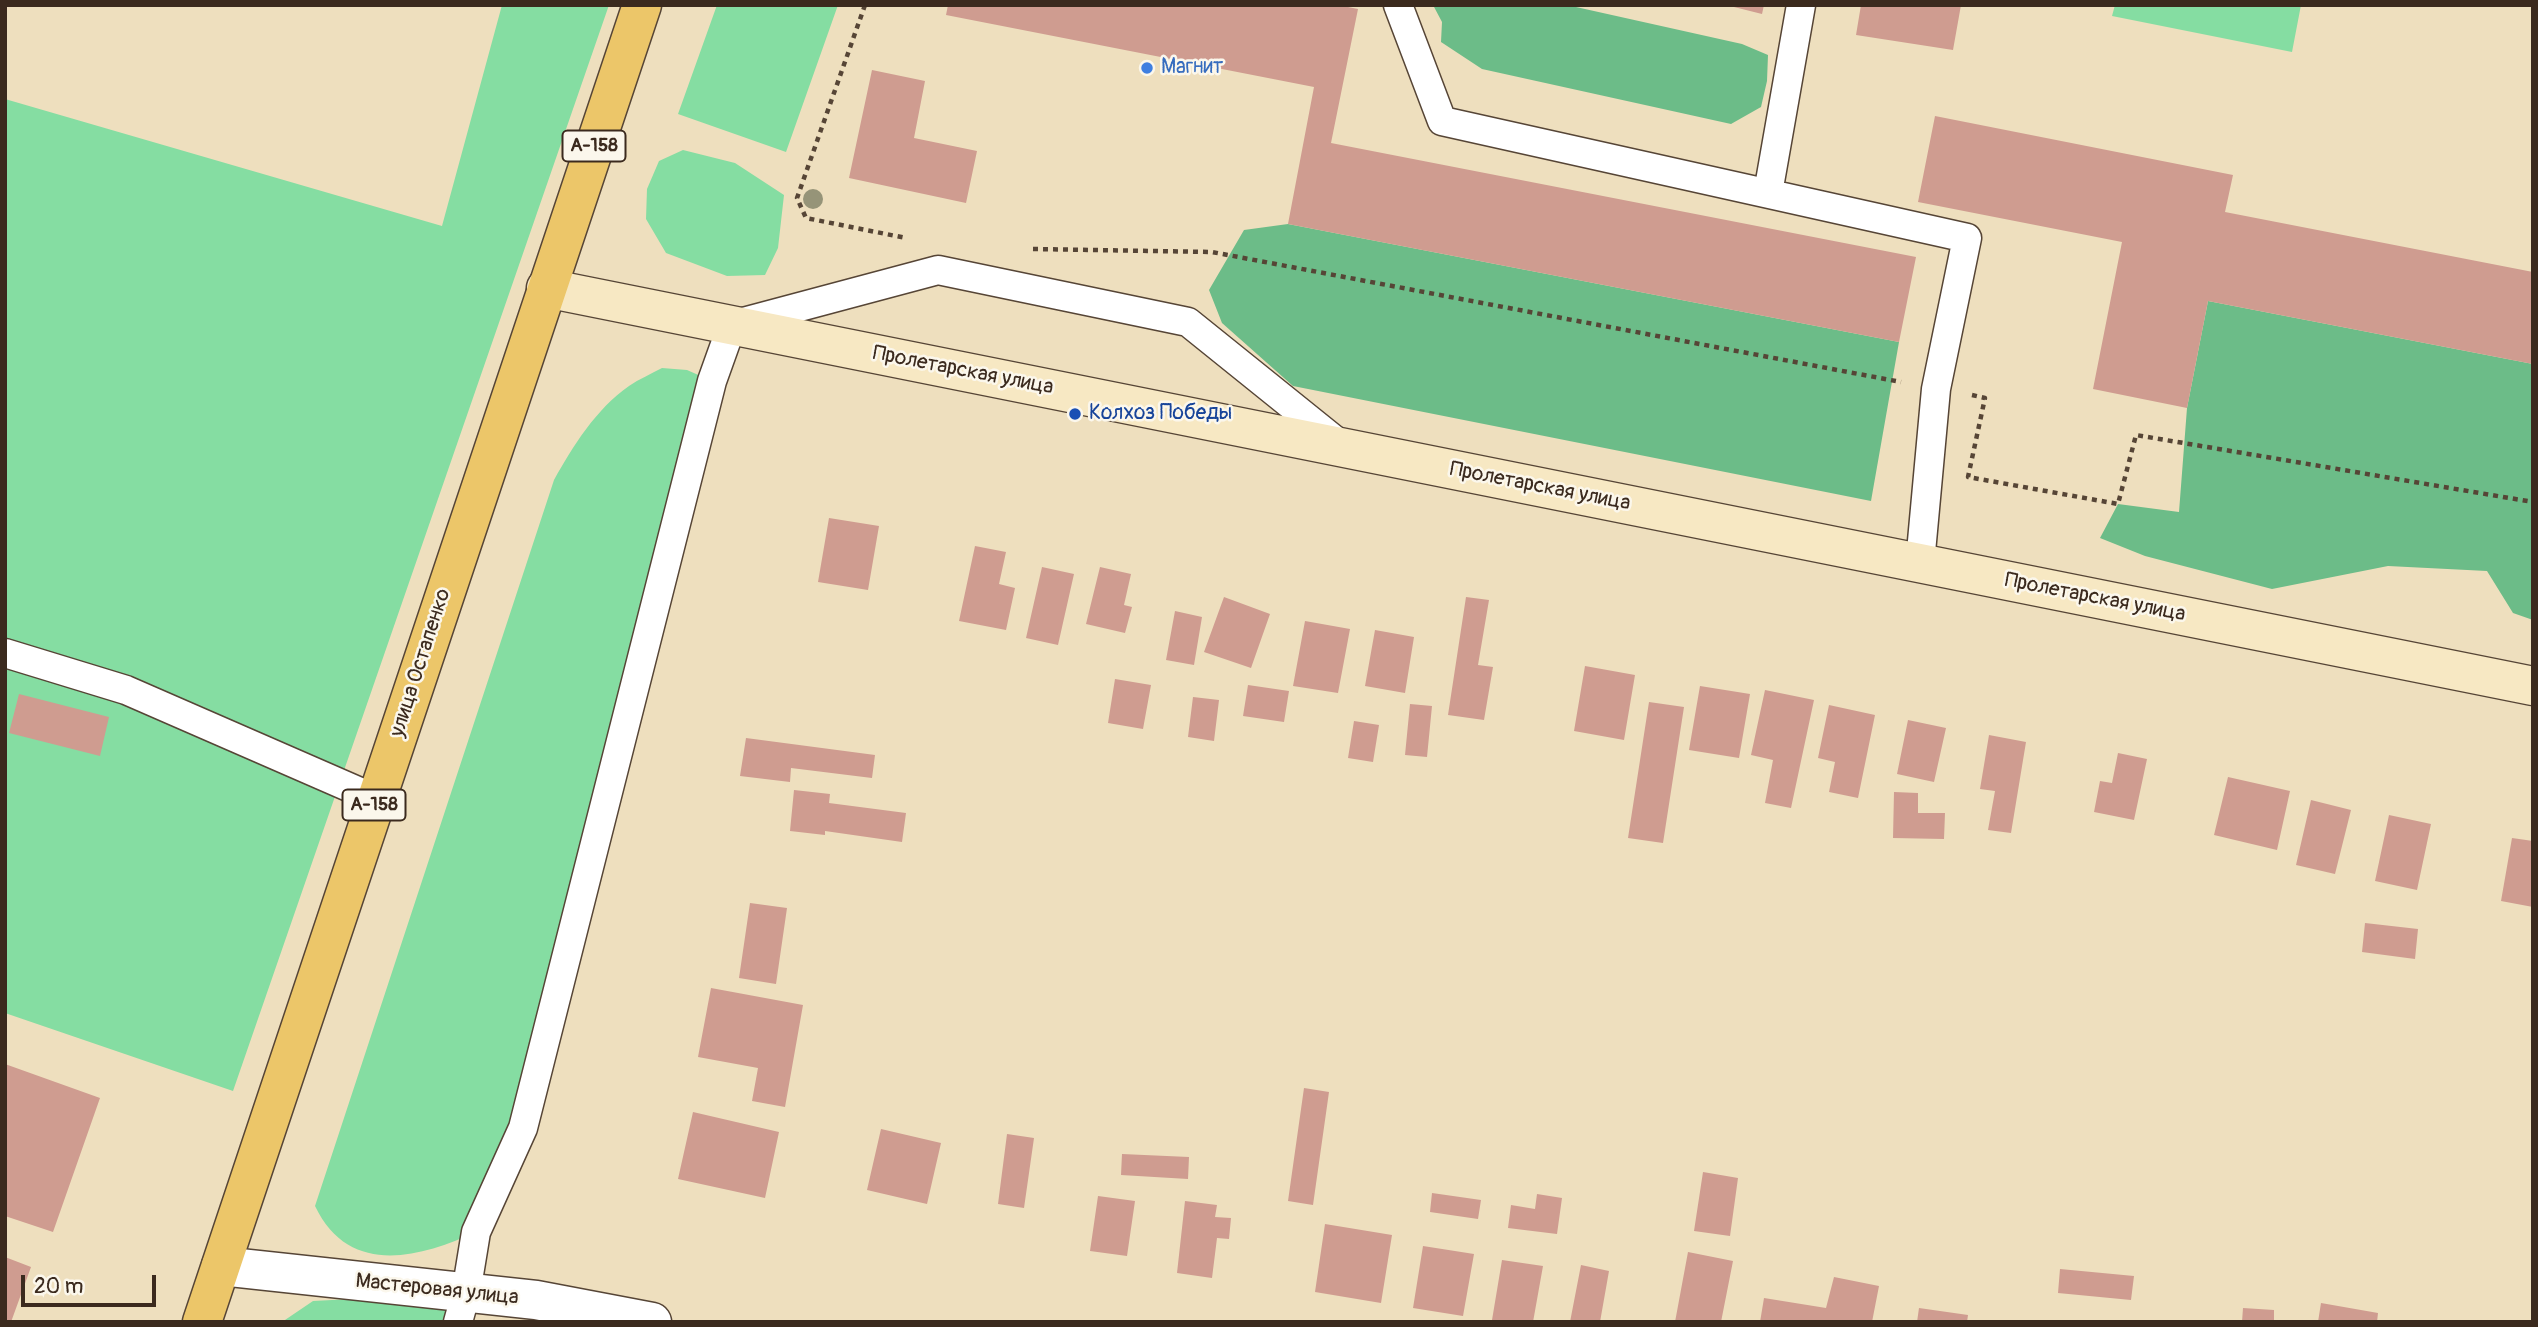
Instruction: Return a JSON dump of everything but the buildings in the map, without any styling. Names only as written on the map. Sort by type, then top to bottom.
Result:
[{"type":"main road","name":"улица Остапенко","points":[[202,1322],[642,5]]},
{"type":"street","name":"Пролетарская улица","points":[[546,288],[2533,686]]},
{"type":"street","name":"Мастеровая улица","points":[[221,1266],[462,1307],[536,1300],[652,1322]]},
{"type":"lane","points":[[1398,5],[1442,121],[1967,238],[1936,388],[1920,563]]},
{"type":"lane","points":[[1768,193],[1801,5]]},
{"type":"lane","points":[[462,1307],[476,1232],[523,1128],[709,394],[732,325],[938,270],[1188,322],[1344,447]]},
{"type":"lane","points":[[5,653],[126,690],[376,799]]},
{"type":"path","points":[[864,5],[797,198],[806,218],[913,239]]},
{"type":"path","points":[[1021,248],[1212,253],[1985,398],[1968,477],[2118,504],[2136,435],[2533,502]]},
{"type":"green space","points":[[502,5],[609,5],[233,1091],[5,1013],[5,99],[442,226]]},
{"type":"green space","points":[[717,5],[838,5],[786,152],[678,114]]},
{"type":"green space","points":[[1433,5],[1567,5],[1742,44],[1768,55],[1767,81],[1761,107],[1731,124],[1482,69],[1441,42],[1442,22]]},
{"type":"green space","points":[[2115,5],[2301,5],[2292,52],[2112,16]]},
{"type":"green space","points":[[683,150],[735,163],[784,195],[778,248],[765,275],[727,276],[666,253],[646,219],[647,189],[659,161]]},
{"type":"green space","points":[[1288,224],[1899,342],[1871,501],[1293,386],[1222,323],[1209,290],[1244,230]]},
{"type":"green space","points":[[2208,301],[2533,364],[2533,620],[2513,613],[2487,571],[2388,566],[2272,589],[2145,556],[2100,538],[2118,504],[2179,512],[2187,408]]},
{"type":"green space","points":[[662,368],[687,370],[712,381],[523,1128],[476,1232],[432,1249],[409,1254],[366,1252],[346,1244],[329,1229],[315,1206],[554,480],[577,441],[606,406],[629,386]]},
{"type":"green space","points":[[466,1293],[457,1322],[282,1322],[313,1301]]},
{"type":"place","name":"Магнит","points":[[1147,68]]},
{"type":"place","name":"Колхоз Победы","points":[[1075,414]]}]
